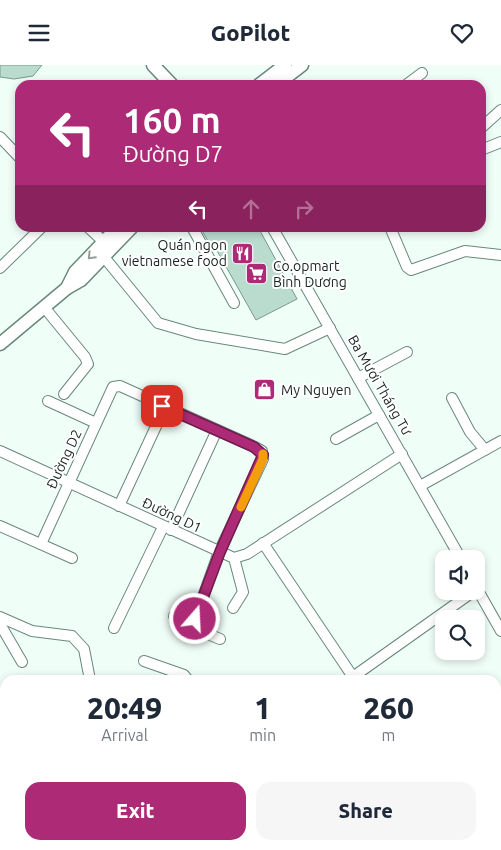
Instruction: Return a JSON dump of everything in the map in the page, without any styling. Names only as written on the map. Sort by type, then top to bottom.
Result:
[{"type":"main road","points":[[153,65],[167,80]]},
{"type":"main road","points":[[265,80],[284,65]]},
{"type":"main road","points":[[282,80],[302,65]]},
{"type":"main road","points":[[67,288],[75,272],[114,232]]},
{"type":"main road","points":[[2,339],[67,288],[81,280],[127,232]]},
{"type":"street","points":[[413,80],[422,73]]},
{"type":"street","points":[[486,124],[501,110]]},
{"type":"street","points":[[0,137],[15,153]]},
{"type":"street","points":[[486,148],[501,142]]},
{"type":"street","points":[[0,268],[37,232]]},
{"type":"street","points":[[93,232],[104,243]]},
{"type":"street","points":[[195,232],[234,303]]},
{"type":"street","name":"Ba Mươi Tháng Tư","points":[[275,232],[456,550]]},
{"type":"street","points":[[392,232],[406,267],[412,270],[465,251],[501,255]]},
{"type":"street","points":[[104,257],[158,323],[196,334],[285,349],[330,328]]},
{"type":"street","points":[[44,307],[88,361],[87,366],[64,395]]},
{"type":"street","points":[[358,378],[407,351]]},
{"type":"street","name":"Đường D2","points":[[41,544],[113,387],[120,386],[165,407]]},
{"type":"street","points":[[452,398],[471,434],[485,450]]},
{"type":"street","points":[[48,401],[96,423]]},
{"type":"street","points":[[119,506],[165,407],[254,447],[263,455],[220,552],[196,614],[195,624],[198,630],[220,639]]},
{"type":"street","points":[[336,439],[380,415]]},
{"type":"street","points":[[114,628],[217,430]]},
{"type":"street","points":[[420,485],[501,441]]},
{"type":"street","name":"Đường D1","points":[[0,451],[234,558]]},
{"type":"street","points":[[233,608],[243,588],[234,558],[247,554],[402,454]]},
{"type":"street","points":[[0,526],[72,558]]},
{"type":"street","points":[[263,543],[349,675]]},
{"type":"street","points":[[355,675],[461,600]]},
{"type":"street","points":[[483,600],[501,631]]},
{"type":"street","points":[[174,616],[196,614]]},
{"type":"street","points":[[0,617],[32,631],[72,636],[84,649],[89,675]]},
{"type":"street","points":[[0,624],[22,661]]},
{"type":"street","points":[[144,661],[184,675]]},
{"type":"building","points":[[0,65],[42,65],[33,76],[14,79],[0,77]]},
{"type":"building","name":"Co.opmart Bình Dương","points":[[203,232],[261,232],[297,299],[256,320],[215,247],[212,248]]},
{"type":"slow traffic","points":[[241,507],[263,459],[263,454]]},
{"type":"place","name":"Quán ngon vietnamese food","points":[[243,253]]},
{"type":"place","name":"Co.opmart Bình Dương","points":[[257,274]]},
{"type":"place","name":"My Nguyen","points":[[265,390]]},
{"type":"route","points":[[162,406],[254,447],[262,451],[263,455],[263,459],[220,552],[195,619]]}]
